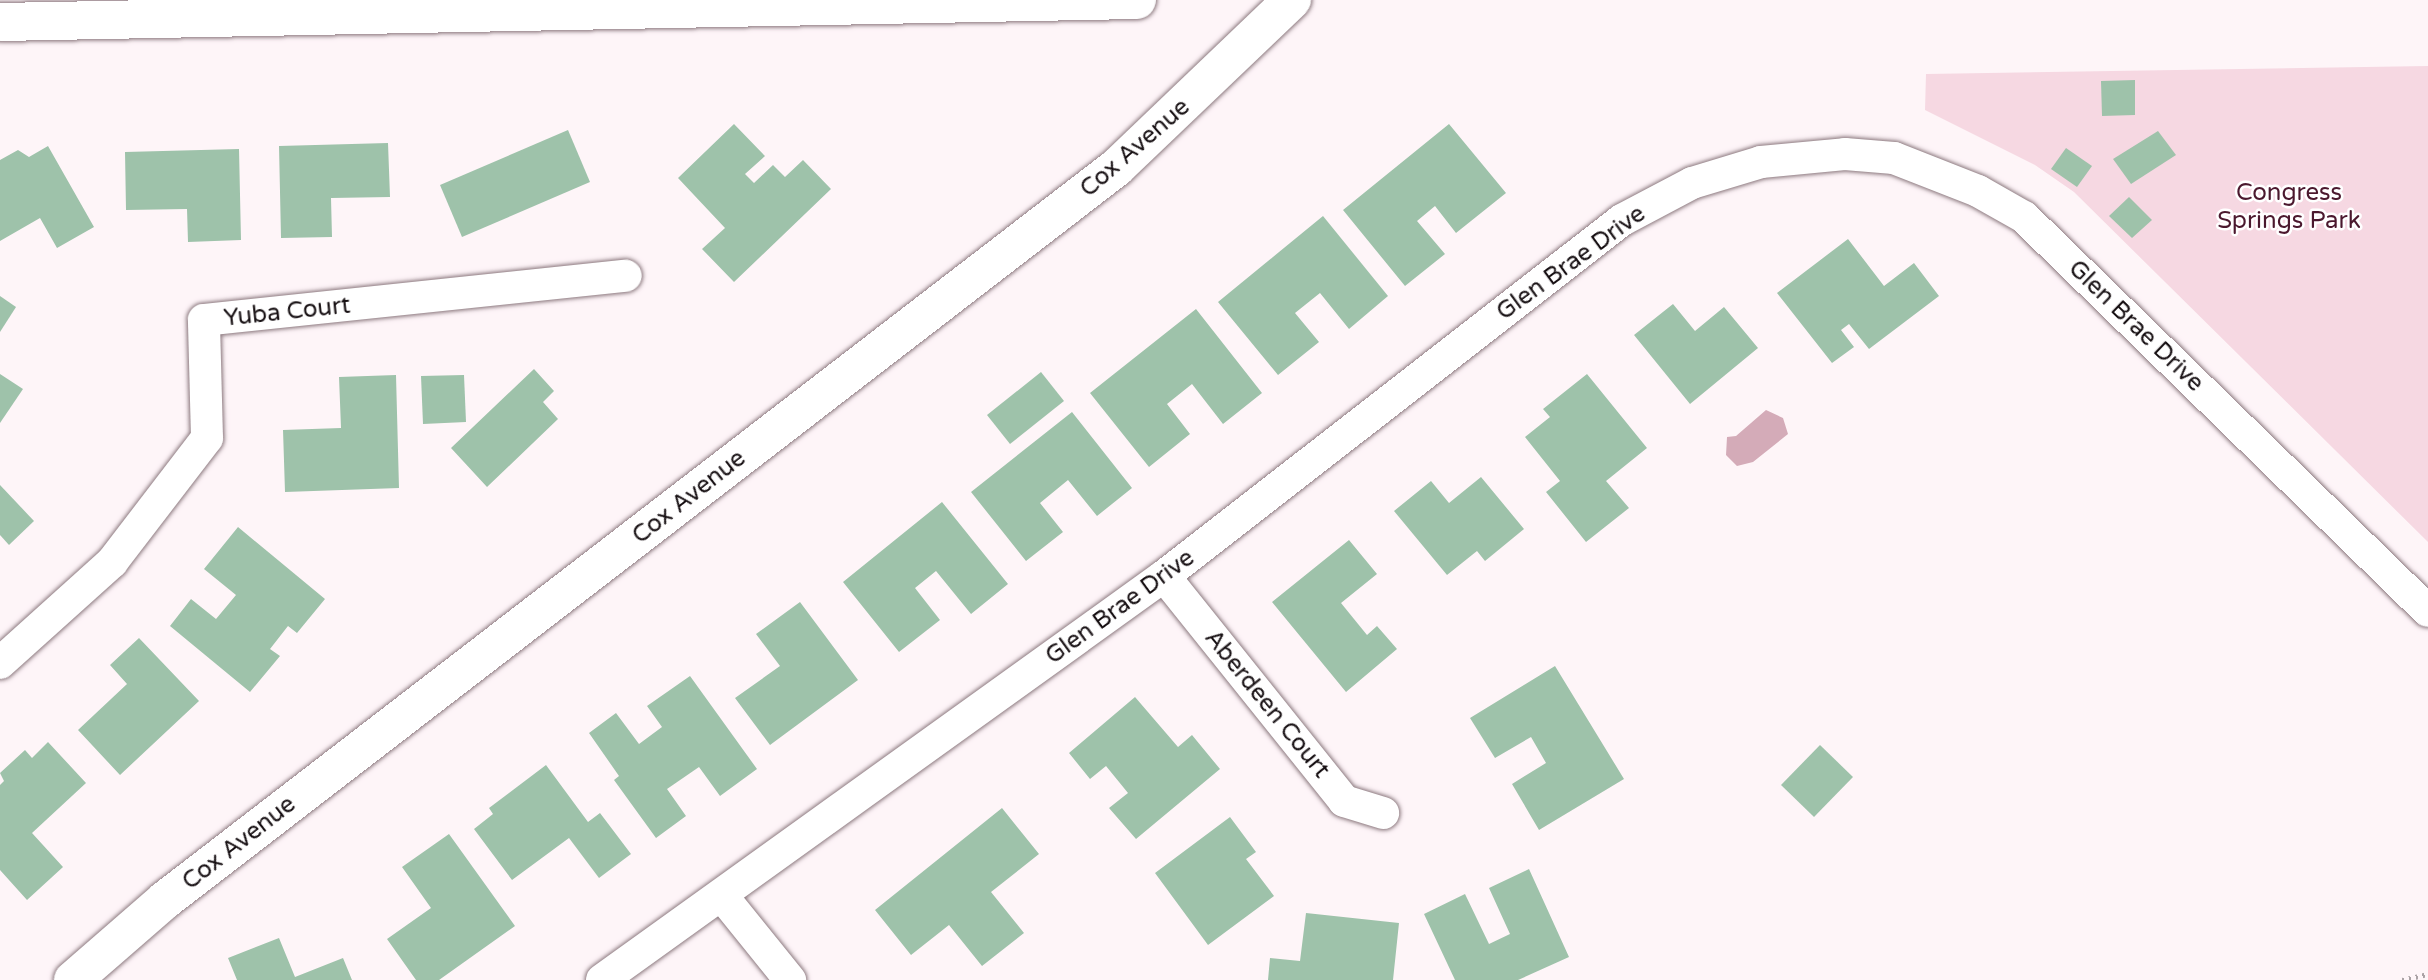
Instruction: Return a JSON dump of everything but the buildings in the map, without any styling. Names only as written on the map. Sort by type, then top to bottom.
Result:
[{"type":"main road","points":[[0,22],[1137,0]]},
{"type":"main road","name":"Cox Avenue","points":[[73,980],[165,900],[1069,205],[1222,70],[1292,0]]},
{"type":"street","name":"Glen Brae Drive","points":[[602,980],[723,897],[1164,576],[1622,220],[1692,183],[1761,162],[1845,154],[1894,159],[1938,173],[2024,217],[2428,611]]},
{"type":"street","name":"Yuba Court","points":[[0,663],[112,562],[207,438],[204,320],[626,276]]},
{"type":"street","name":"Aberdeen Court","points":[[1164,576],[1344,801],[1384,813]]},
{"type":"street","points":[[723,897],[790,980]]},
{"type":"path","points":[[2402,980],[2428,974]]},
{"type":"green space","name":"Congress Springs Park","points":[[2428,66],[2428,542],[2074,192],[2035,165],[1925,110],[1926,74]]},
{"type":"shaded area","points":[[1766,410],[1783,418],[1788,434],[1753,462],[1737,466],[1726,455],[1727,437],[1736,436]]}]
